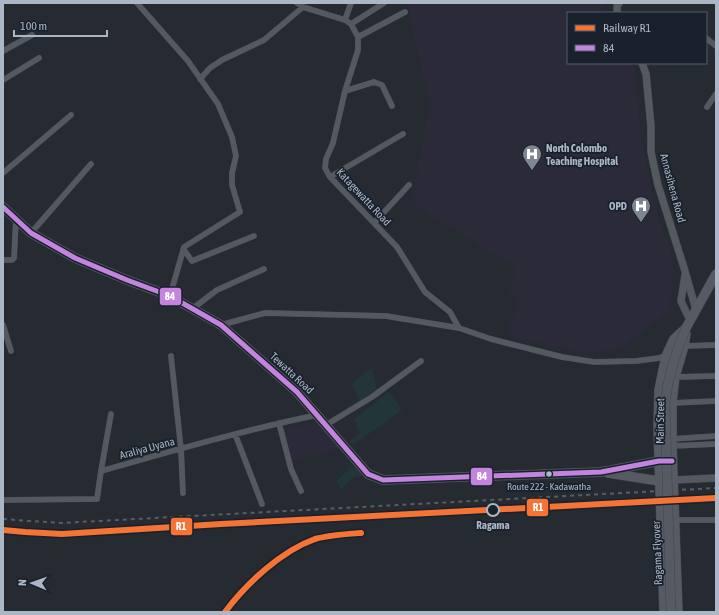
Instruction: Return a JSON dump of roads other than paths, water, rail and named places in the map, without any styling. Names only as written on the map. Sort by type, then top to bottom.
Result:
[{"type":"main road","name":"Tewatta Road","points":[[3,207],[31,233],[75,258],[170,296],[221,325],[297,392],[368,474],[383,480],[601,472],[659,461],[672,461]]},
{"type":"main road","name":"Ragama Flyover","points":[[671,612],[665,411],[668,383],[671,366],[677,347],[691,318],[716,274]]},
{"type":"main road","name":"Main Street","points":[[678,612],[672,461],[672,403],[675,377],[684,346],[686,328]]},
{"type":"main road","points":[[664,612],[659,481],[659,390],[666,356],[674,339],[686,328]]},
{"type":"main road","name":"Tewatta Road","points":[[601,472],[659,481],[673,480]]},
{"type":"street","points":[[137,3],[188,61],[218,104],[232,137],[236,156],[232,173],[232,185],[240,212],[184,247],[170,296]]},
{"type":"street","points":[[297,3],[303,7],[345,20],[351,24],[358,37],[405,12]]},
{"type":"street","points":[[345,20],[350,3]]},
{"type":"street","points":[[351,24],[384,3]]},
{"type":"street","points":[[200,78],[210,68],[222,60],[264,40],[303,7]]},
{"type":"street","points":[[3,51],[32,35]]},
{"type":"street","name":"Katagewatta Road","points":[[358,37],[358,50],[344,90],[334,143],[326,159],[325,168],[330,176],[397,247],[425,292],[450,312],[459,328]]},
{"type":"street","points":[[707,39],[716,46]]},
{"type":"street","points":[[3,80],[39,58]]},
{"type":"street","name":"Annasihena Road","points":[[642,64],[646,74],[651,126],[651,152],[658,185],[696,310]]},
{"type":"street","points":[[344,90],[374,82],[382,85],[392,106]]},
{"type":"street","points":[[707,107],[716,94]]},
{"type":"street","points":[[3,173],[71,115]]},
{"type":"street","points":[[330,176],[403,134]]},
{"type":"street","points":[[31,233],[91,164]]},
{"type":"street","points":[[374,223],[409,185]]},
{"type":"street","points":[[3,260],[12,260],[14,258],[16,220]]},
{"type":"street","points":[[184,250],[192,261],[254,236]]},
{"type":"street","points":[[192,309],[217,290],[264,269]]},
{"type":"street","name":"Annasihena Road","points":[[685,270],[681,301],[691,318]]},
{"type":"street","points":[[221,325],[265,313],[386,316],[459,328],[492,339],[548,354],[594,362],[636,361],[666,356]]},
{"type":"street","points":[[3,325],[11,351]]},
{"type":"street","points":[[684,346],[716,345]]},
{"type":"street","points":[[171,356],[181,449],[183,493]]},
{"type":"street","points":[[326,425],[372,397],[421,361]]},
{"type":"street","points":[[675,377],[716,376]]},
{"type":"street","points":[[672,403],[716,401]]},
{"type":"street","points":[[3,500],[97,499],[111,414]]},
{"type":"street","name":"Araliya Uyana","points":[[101,471],[235,434],[317,415]]},
{"type":"street","points":[[279,423],[291,469],[301,491]]},
{"type":"street","points":[[235,434],[262,504]]},
{"type":"street","points":[[672,443],[716,436]]},
{"type":"street","points":[[672,443],[716,444]]},
{"type":"street","points":[[673,480],[716,478]]},
{"type":"street","points":[[674,520],[716,520]]},
{"type":"railway","points":[[3,519],[61,523],[716,488]]},
{"type":"railway","points":[[3,530],[62,534],[221,524],[716,498]]},
{"type":"rail line","name":"R1","points":[[3,530],[62,534],[221,524],[716,498]]},
{"type":"rail line","name":"R1","points":[[225,612],[243,590],[265,570],[277,560],[302,544],[315,539],[361,533]]},
{"type":"place","name":"North Colombo Teaching Hospital","points":[[532,171]]},
{"type":"place","name":"OPD","points":[[641,223]]},
{"type":"place","name":"Route 222 - Kadawatha","points":[[549,474]]},
{"type":"place","name":"Ragama","points":[[493,510]]}]
